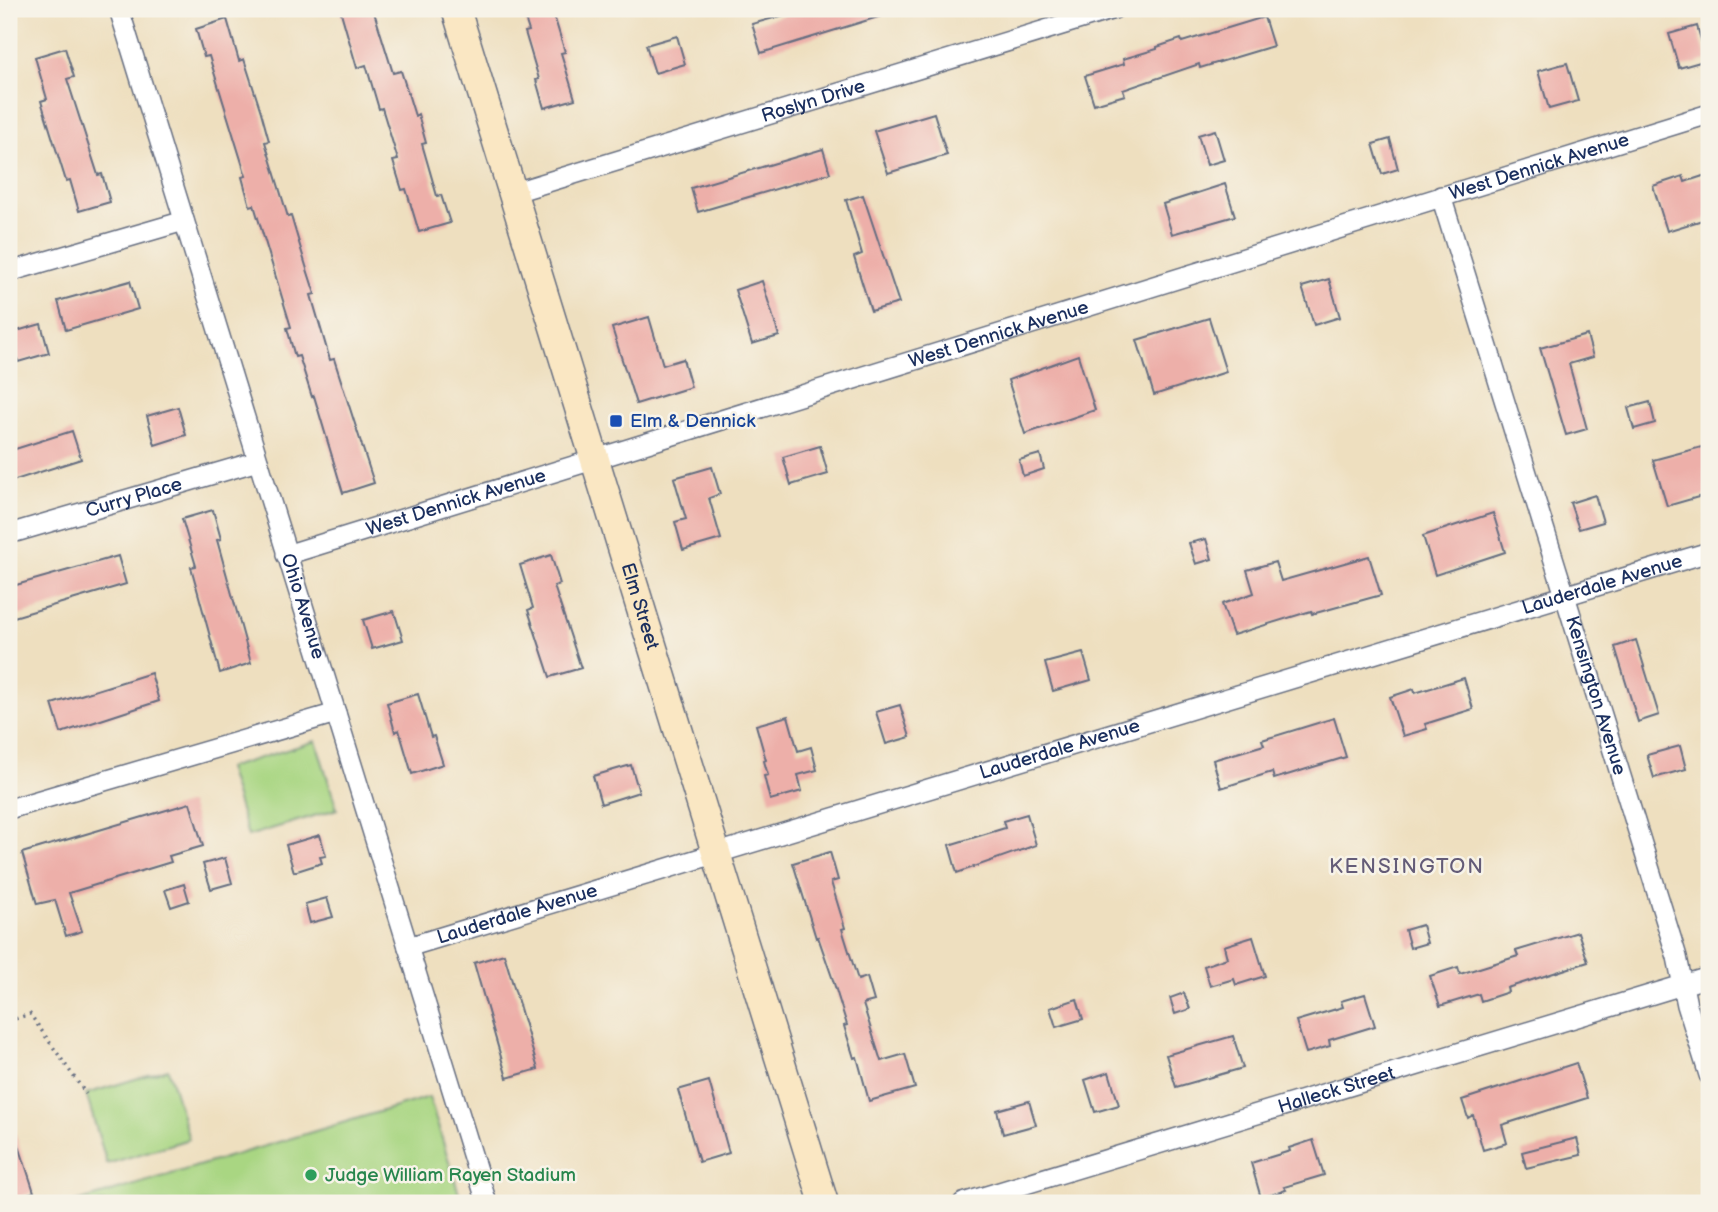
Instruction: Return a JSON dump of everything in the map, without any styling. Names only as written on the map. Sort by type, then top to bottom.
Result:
[{"type":"street","name":"Ohio Avenue","points":[[119,9],[487,1203]]},
{"type":"street","name":"Elm Street","points":[[456,9],[824,1203]]},
{"type":"street","name":"Roslyn Drive","points":[[512,193],[1114,9]]},
{"type":"street","name":"West Dennick Avenue","points":[[286,555],[1709,114]]},
{"type":"street","name":"Kensington Avenue","points":[[1441,196],[1677,957],[1709,1075]]},
{"type":"street","points":[[9,272],[184,221]]},
{"type":"street","name":"Curry Place","points":[[9,534],[258,461]]},
{"type":"street","name":"Lauderdale Avenue","points":[[408,947],[1709,552]]},
{"type":"street","points":[[9,809],[336,713]]},
{"type":"street","name":"Halleck Street","points":[[963,1203],[1709,977]]},
{"type":"path","points":[[9,1021],[30,1014],[86,1094]]},
{"type":"green space","points":[[316,741],[337,809],[248,836],[227,768]]},
{"type":"green space","points":[[168,1069],[189,1139],[107,1164],[86,1094]]},
{"type":"green space","name":"Judge William Rayen Stadium","points":[[429,1097],[462,1203],[74,1203]]},
{"type":"building","points":[[340,9],[373,9],[393,73],[401,71],[415,116],[418,114],[426,143],[422,144],[437,196],[441,195],[450,223],[419,232],[406,189],[402,190],[393,161],[398,160],[382,108],[379,109],[366,65],[357,68]]},
{"type":"building","points":[[522,9],[552,9],[565,52],[561,53],[575,99],[544,108]]},
{"type":"building","points":[[806,9],[890,9],[891,13],[761,53],[752,24]]},
{"type":"building","points":[[1264,17],[1273,46],[1200,68],[1199,64],[1123,90],[1125,95],[1094,104],[1085,76],[1124,64],[1123,59],[1181,39],[1182,42]]},
{"type":"building","points":[[227,19],[239,61],[244,59],[261,112],[269,141],[265,142],[315,294],[311,295],[330,360],[334,359],[374,483],[343,493],[314,396],[312,397],[299,356],[295,357],[287,328],[291,327],[254,205],[250,206],[242,177],[246,176],[209,56],[204,57],[196,29]]},
{"type":"building","points":[[1697,26],[1707,60],[1679,68],[1669,34]]},
{"type":"building","points":[[677,36],[685,64],[655,73],[646,45]]},
{"type":"building","points":[[65,48],[74,77],[67,79],[98,175],[102,174],[110,202],[79,211],[70,180],[66,181],[41,101],[47,99],[35,57]]},
{"type":"building","points":[[1567,63],[1578,101],[1549,109],[1538,71]]},
{"type":"building","points":[[934,113],[947,155],[888,173],[874,131]]},
{"type":"building","points":[[1215,130],[1224,160],[1207,165],[1198,135]]},
{"type":"building","points":[[1390,139],[1398,169],[1382,174],[1373,144]]},
{"type":"building","points":[[823,149],[830,173],[698,212],[691,188]]},
{"type":"building","points":[[1709,174],[1709,218],[1667,231],[1653,186],[1683,176],[1685,182]]},
{"type":"building","points":[[1225,184],[1235,216],[1172,234],[1163,204]]},
{"type":"building","points":[[863,195],[899,303],[871,311],[854,257],[862,254],[846,200]]},
{"type":"building","points":[[1329,279],[1340,317],[1314,325],[1302,287]]},
{"type":"building","points":[[130,281],[138,309],[66,330],[58,301]]},
{"type":"building","points":[[762,281],[779,336],[752,344],[735,290]]},
{"type":"building","points":[[649,317],[663,365],[683,359],[691,387],[636,404],[612,328]]},
{"type":"building","points":[[1209,318],[1226,372],[1154,395],[1137,340]]},
{"type":"building","points":[[41,324],[49,353],[18,362],[10,333]]},
{"type":"building","points":[[1587,335],[1593,357],[1569,364],[1587,429],[1566,435],[1540,348]]},
{"type":"building","points":[[1078,355],[1095,410],[1025,434],[1008,380]]},
{"type":"building","points":[[1650,402],[1655,423],[1634,429],[1628,408]]},
{"type":"building","points":[[178,407],[186,435],[155,445],[147,416]]},
{"type":"building","points":[[72,431],[81,459],[9,482],[9,451]]},
{"type":"building","points":[[1709,445],[1709,494],[1667,506],[1653,460]]},
{"type":"building","points":[[820,446],[828,474],[791,485],[783,457]]},
{"type":"building","points":[[1040,454],[1044,469],[1023,476],[1019,460]]},
{"type":"building","points":[[712,467],[720,494],[709,498],[721,539],[683,550],[675,522],[686,519],[674,478]]},
{"type":"building","points":[[1595,495],[1603,522],[1579,529],[1570,503]]},
{"type":"building","points":[[213,510],[221,539],[217,540],[251,663],[220,673],[191,567],[196,566],[182,519]]},
{"type":"building","points":[[1493,513],[1505,552],[1435,575],[1423,536]]},
{"type":"building","points":[[1206,539],[1212,559],[1196,564],[1189,543]]},
{"type":"building","points":[[551,555],[560,584],[554,586],[581,668],[550,677],[528,610],[533,608],[520,565]]},
{"type":"building","points":[[118,556],[126,584],[14,617],[9,600],[9,587]]},
{"type":"building","points":[[1369,556],[1381,595],[1312,614],[1311,611],[1233,635],[1222,604],[1254,593],[1247,570],[1275,562],[1281,581]]},
{"type":"building","points":[[394,611],[403,640],[372,649],[363,620]]},
{"type":"building","points":[[1636,640],[1659,715],[1638,722],[1615,647]]},
{"type":"building","points":[[1083,653],[1091,680],[1053,691],[1045,663]]},
{"type":"building","points":[[151,673],[159,701],[61,733],[52,704]]},
{"type":"building","points":[[1464,678],[1473,709],[1425,724],[1427,729],[1403,736],[1390,697],[1414,689],[1415,693]]},
{"type":"building","points":[[418,694],[431,737],[434,736],[443,764],[412,774],[399,730],[395,732],[387,703]]},
{"type":"building","points":[[900,705],[910,737],[886,744],[876,712]]},
{"type":"building","points":[[788,716],[798,751],[811,747],[817,770],[798,775],[802,791],[770,800],[764,776],[768,775],[764,761],[766,760],[756,725]]},
{"type":"building","points":[[1334,718],[1346,757],[1274,779],[1272,772],[1221,788],[1213,760],[1264,745],[1262,740]]},
{"type":"building","points":[[1680,746],[1686,769],[1654,778],[1647,755]]},
{"type":"building","points":[[631,765],[639,792],[601,804],[593,776]]},
{"type":"building","points":[[190,803],[203,846],[169,856],[171,862],[69,893],[82,931],[66,936],[55,900],[37,904],[22,853]]},
{"type":"building","points":[[1027,814],[1036,845],[957,873],[949,845],[1005,828],[1003,821]]},
{"type":"building","points":[[320,835],[326,856],[320,857],[322,863],[294,872],[286,845]]},
{"type":"building","points":[[830,852],[838,880],[831,882],[845,928],[842,929],[858,980],[867,977],[874,1001],[863,1004],[881,1061],[905,1054],[915,1088],[869,1101],[857,1057],[854,1058],[844,1026],[847,1025],[832,977],[818,937],[816,938],[793,863]]},
{"type":"building","points":[[225,858],[232,883],[211,889],[203,864]]},
{"type":"building","points":[[184,884],[189,901],[171,907],[165,890]]},
{"type":"building","points":[[327,898],[333,917],[310,923],[305,904]]},
{"type":"building","points":[[1422,925],[1427,943],[1410,948],[1405,930]]},
{"type":"building","points":[[1578,932],[1588,962],[1507,988],[1508,992],[1481,1001],[1479,994],[1440,1006],[1430,976],[1458,967],[1460,974],[1518,956],[1516,951]]},
{"type":"building","points":[[1253,937],[1265,976],[1236,985],[1234,979],[1210,986],[1204,966],[1227,958],[1224,946]]},
{"type":"building","points":[[504,954],[538,1069],[507,1078],[474,963]]},
{"type":"building","points":[[1184,993],[1190,1009],[1175,1014],[1170,998]]},
{"type":"building","points":[[1365,994],[1375,1026],[1329,1040],[1330,1046],[1306,1053],[1296,1021],[1343,1007],[1341,1001]]},
{"type":"building","points":[[1077,999],[1083,1019],[1056,1027],[1050,1008]]},
{"type":"building","points":[[1233,1036],[1243,1068],[1176,1087],[1166,1055]]},
{"type":"building","points":[[1576,1063],[1587,1098],[1502,1125],[1507,1143],[1483,1150],[1473,1115],[1468,1118],[1462,1100]]},
{"type":"building","points":[[1109,1072],[1119,1105],[1095,1112],[1085,1080]]},
{"type":"building","points":[[709,1081],[729,1153],[699,1162],[678,1090]]},
{"type":"building","points":[[1029,1101],[1036,1125],[1003,1134],[997,1110]]},
{"type":"building","points":[[12,1124],[34,1192],[9,1200],[9,1125]]},
{"type":"building","points":[[1577,1138],[1581,1155],[1526,1168],[1522,1152]]},
{"type":"building","points":[[1313,1140],[1324,1175],[1284,1187],[1286,1190],[1261,1198],[1251,1163],[1290,1151],[1289,1148]]},
{"type":"place","name":"Elm & Dennick","points":[[616,421]]},
{"type":"place","name":"Judge William Rayen Stadium","points":[[311,1175]]},
{"type":"district","name":"KENSINGTON","points":[[1407,866]]}]
